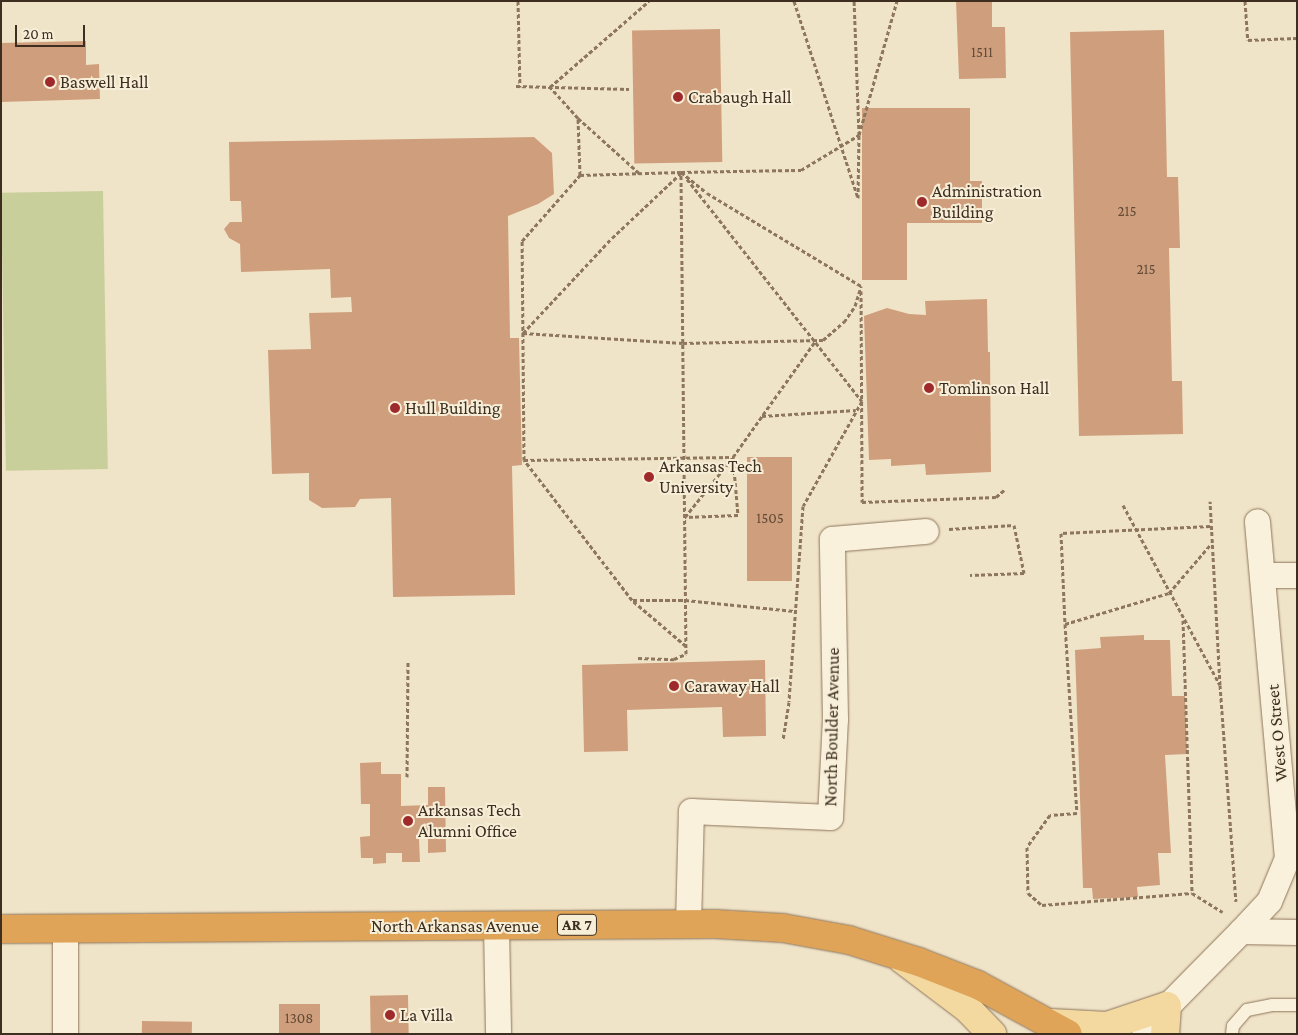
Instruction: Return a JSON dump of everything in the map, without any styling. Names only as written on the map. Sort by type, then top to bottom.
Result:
[{"type":"highway","name":"North Arkansas Avenue","points":[[1,929],[688,924],[782,928],[849,940],[897,955],[978,985],[1060,1029]]},
{"type":"main road","points":[[897,955],[968,1009],[992,1034]]},
{"type":"main road","points":[[1060,1029],[1107,1026],[1167,1006],[1165,1034]]},
{"type":"street","name":"West O Street","points":[[1144,1034],[1167,1006],[1269,901],[1287,858],[1264,575],[1257,521]]},
{"type":"street","name":"North Boulder Avenue","points":[[688,924],[691,810],[830,817],[835,719],[832,539],[926,531]]},
{"type":"street","points":[[1264,575],[1297,575]]},
{"type":"street","points":[[496,926],[498,1034]]},
{"type":"street","points":[[65,928],[65,1034]]},
{"type":"street","points":[[1241,931],[1297,932]]},
{"type":"lane","points":[[1232,1034],[1233,1026],[1247,1010],[1272,1005],[1297,1005]]},
{"type":"path","points":[[518,1],[518,87],[629,89]]},
{"type":"path","points":[[550,87],[649,1]]},
{"type":"path","points":[[794,1],[858,198],[859,135],[854,1]]},
{"type":"path","points":[[580,175],[801,170],[859,135],[897,1]]},
{"type":"path","points":[[1245,1],[1248,40],[1297,38]]},
{"type":"path","points":[[550,87],[578,118],[639,173]]},
{"type":"path","points":[[578,118],[580,175],[522,241],[524,460],[632,600],[686,646]]},
{"type":"path","points":[[523,334],[612,238],[682,172]]},
{"type":"path","points":[[682,172],[816,340],[862,401]]},
{"type":"path","points":[[638,658],[674,659],[686,654],[682,172]]},
{"type":"path","points":[[580,175],[682,172],[707,193],[861,286]]},
{"type":"path","points":[[523,334],[683,343],[823,340],[844,322],[855,306],[861,286]]},
{"type":"path","points":[[861,286],[862,502],[996,497],[1004,490]]},
{"type":"path","points":[[684,517],[733,457],[816,340]]},
{"type":"path","points":[[762,416],[856,410]]},
{"type":"path","points":[[524,460],[733,457]]},
{"type":"path","points":[[684,517],[738,516],[733,457]]},
{"type":"path","points":[[1210,501],[1220,685],[1236,901],[1222,913],[1192,893],[1042,905],[1028,893],[1027,847],[1050,815],[1077,813],[1064,624],[1061,533],[1210,526]]},
{"type":"path","points":[[1123,505],[1220,685]]},
{"type":"path","points":[[926,531],[1014,525],[1024,573],[970,575]]},
{"type":"path","points":[[1064,624],[1169,593],[1211,544]]},
{"type":"path","points":[[632,600],[686,600],[794,611]]},
{"type":"path","points":[[1183,619],[1192,893]]},
{"type":"path","points":[[406,778],[408,661]]},
{"type":"green space","points":[[103,191],[108,469],[6,471],[1,193]]},
{"type":"building","points":[[956,1],[992,1],[992,27],[1005,27],[1006,78],[959,79]]},
{"type":"building","name":"Crabaugh Hall","points":[[720,29],[722,162],[634,164],[632,31]]},
{"type":"building","points":[[1164,30],[1167,177],[1178,177],[1180,248],[1169,248],[1172,381],[1182,381],[1183,434],[1079,436],[1070,32]]},
{"type":"building","name":"Baswell Hall","points":[[86,41],[86,65],[99,64],[100,99],[1,102],[1,43]]},
{"type":"building","name":"Administration Building","points":[[862,108],[970,108],[970,181],[982,181],[982,223],[907,223],[907,280],[862,280]]},
{"type":"building","name":"Hull Building","points":[[534,137],[552,153],[554,194],[538,204],[508,216],[510,338],[519,338],[522,465],[512,466],[515,595],[393,597],[391,498],[360,499],[355,507],[322,508],[309,500],[309,473],[272,474],[268,350],[311,349],[309,313],[352,312],[351,297],[331,298],[330,269],[241,272],[240,244],[229,238],[224,229],[230,222],[242,222],[241,201],[230,201],[229,142]]},
{"type":"building","name":"Tomlinson Hall","points":[[987,299],[988,352],[990,352],[991,472],[926,475],[925,464],[891,466],[891,459],[869,460],[864,316],[887,308],[909,314],[926,315],[925,301]]},
{"type":"building","points":[[747,457],[792,457],[792,581],[747,581]]},
{"type":"building","points":[[1144,635],[1144,640],[1170,640],[1172,696],[1185,696],[1187,754],[1165,755],[1171,853],[1158,853],[1160,885],[1137,887],[1138,897],[1093,899],[1092,888],[1083,888],[1075,650],[1101,648],[1100,637]]},
{"type":"building","name":"Caraway Hall","points":[[765,660],[766,736],[723,737],[722,707],[627,710],[628,751],[584,752],[582,665]]},
{"type":"building","name":"Arkansas Tech Alumni Office","points":[[381,762],[381,774],[401,774],[401,806],[428,805],[428,787],[445,787],[446,852],[428,853],[428,839],[419,839],[420,862],[402,862],[402,853],[386,853],[386,863],[373,864],[373,858],[361,858],[360,837],[370,836],[370,804],[361,804],[360,763]]},
{"type":"building","name":"La Villa","points":[[408,995],[409,1034],[371,1034],[370,996]]},
{"type":"building","points":[[279,1004],[320,1004],[320,1034],[279,1034]]},
{"type":"building","points":[[142,1021],[192,1022],[192,1034],[142,1034]]},
{"type":"place","name":"Baswell Hall","points":[[50,82]]},
{"type":"place","name":"Crabaugh Hall","points":[[678,97]]},
{"type":"place","name":"Administration Building","points":[[922,202]]},
{"type":"place","name":"Tomlinson Hall","points":[[929,388]]},
{"type":"place","name":"Hull Building","points":[[395,408]]},
{"type":"place","name":"Arkansas Tech University","points":[[649,477]]},
{"type":"place","name":"Caraway Hall","points":[[674,686]]},
{"type":"place","name":"Arkansas Tech Alumni Office","points":[[408,821]]},
{"type":"place","name":"La Villa","points":[[390,1015]]}]
